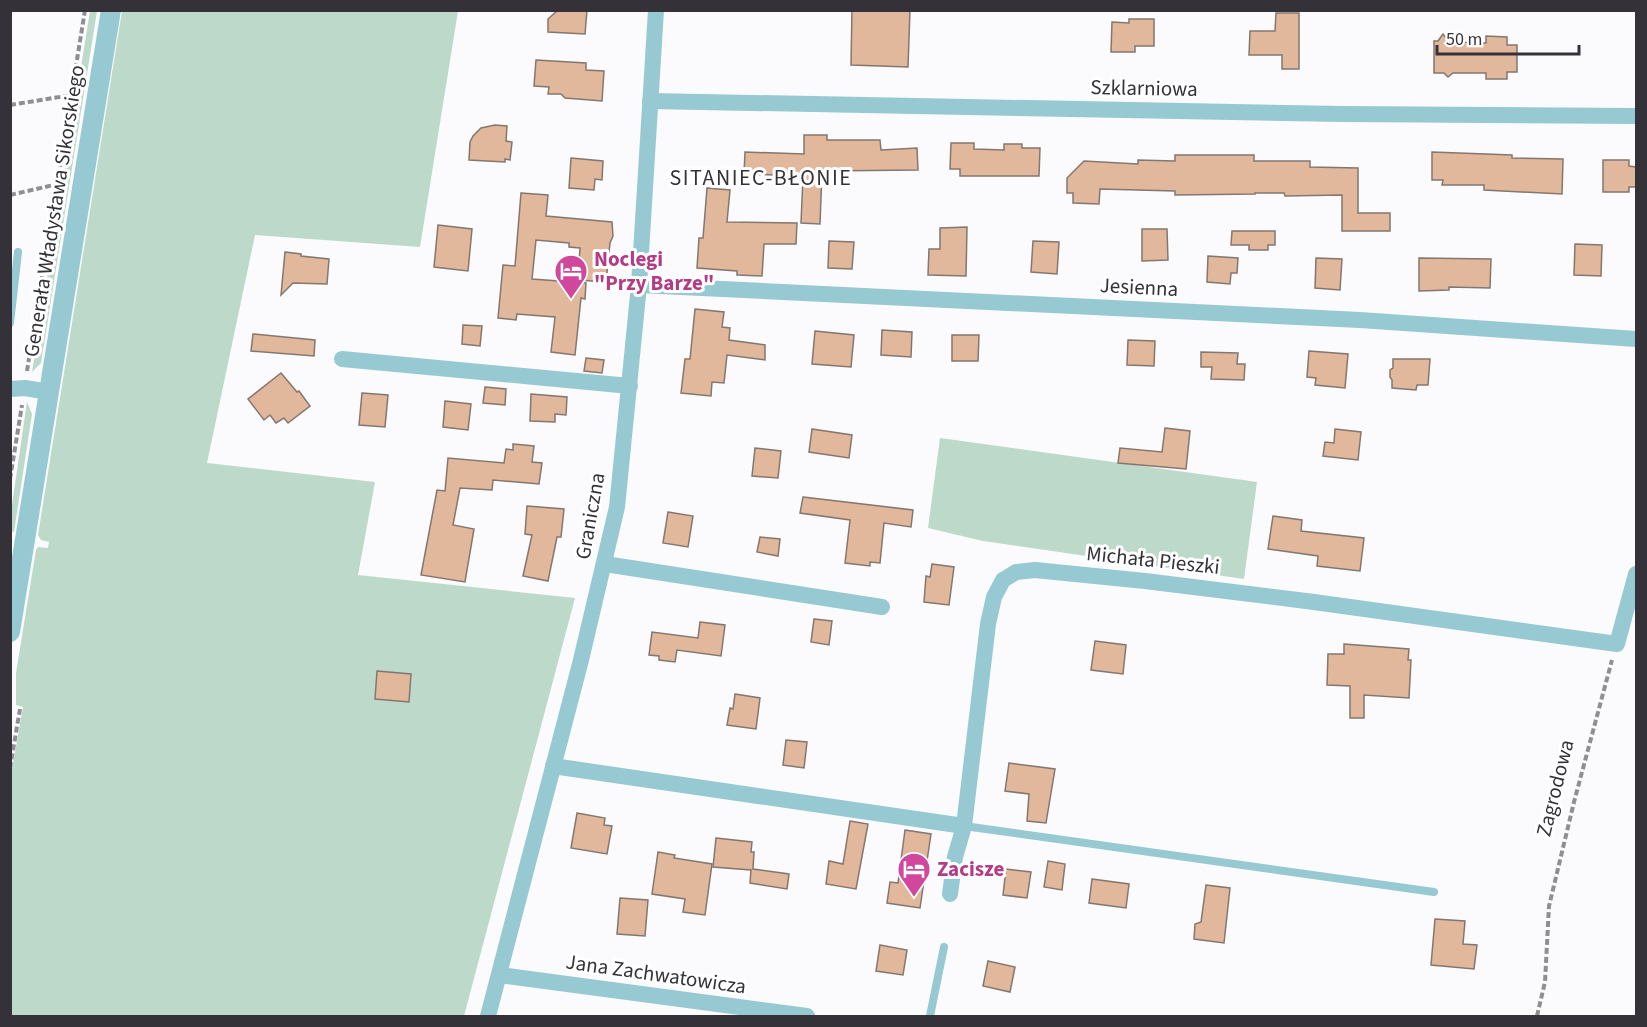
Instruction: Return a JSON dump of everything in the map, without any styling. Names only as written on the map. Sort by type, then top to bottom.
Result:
[{"type":"street","name":"Generała Władysława Sikorskiego","points":[[10,632],[15,576],[49,392],[111,10]]},
{"type":"street","name":"Graniczna","points":[[488,1017],[605,564],[617,507],[639,285],[656,10]]},
{"type":"street","name":"Szklarniowa","points":[[650,100],[1342,114],[1636,116]]},
{"type":"street","name":"Jesienna","points":[[639,285],[1360,320],[1636,339]]},
{"type":"street","points":[[342,359],[630,386]]},
{"type":"street","points":[[17,394],[25,388],[49,392]]},
{"type":"street","points":[[605,564],[882,607]]},
{"type":"street","name":"Michała Pieszki","points":[[950,894],[964,826],[988,624],[994,597],[1004,580],[1016,572],[1035,570],[1145,581],[1617,644]]},
{"type":"street","points":[[1617,644],[1636,574]]},
{"type":"street","points":[[553,766],[964,826]]},
{"type":"street","name":"Jana Zachwatowicza","points":[[500,975],[807,1017]]},
{"type":"lane","points":[[10,323],[18,252]]},
{"type":"lane","points":[[964,826],[1434,891]]},
{"type":"lane","points":[[930,1017],[944,947]]},
{"type":"path","points":[[27,376],[85,10]]},
{"type":"path","points":[[10,105],[72,95]]},
{"type":"path","points":[[10,195],[58,184]]},
{"type":"path","points":[[10,479],[17,394]]},
{"type":"path","name":"Zagrodowa","points":[[1537,1017],[1545,982],[1549,906],[1574,802],[1617,644]]},
{"type":"path","points":[[10,768],[20,709]]},
{"type":"green space","points":[[90,11],[97,11],[41,363],[32,372]]},
{"type":"green space","points":[[122,11],[458,11],[420,247],[255,235],[207,463],[375,482],[358,575],[575,598],[464,1016],[11,1016],[10,780],[23,707],[16,705],[16,673],[36,550],[38,547],[48,548],[49,542],[41,540],[38,535]]},
{"type":"green space","points":[[27,402],[32,414],[14,532],[11,531],[11,512]]},
{"type":"green space","points":[[940,438],[1257,482],[1244,579],[983,541],[928,528]]},
{"type":"building","points":[[558,10],[587,10],[585,34],[548,32],[548,19]]},
{"type":"building","points":[[852,10],[910,10],[908,67],[851,65]]},
{"type":"building","points":[[1276,13],[1299,13],[1299,69],[1282,69],[1282,55],[1249,55],[1250,31],[1275,31]]},
{"type":"building","points":[[1129,19],[1154,19],[1154,46],[1135,46],[1135,52],[1111,52],[1112,22],[1129,23]]},
{"type":"building","points":[[1443,34],[1449,42],[1486,43],[1486,36],[1507,37],[1507,45],[1517,45],[1517,72],[1507,72],[1507,79],[1486,79],[1486,73],[1453,73],[1448,77],[1444,73],[1434,73],[1434,41],[1438,41]]},
{"type":"building","points":[[536,60],[586,63],[586,70],[604,71],[602,101],[565,98],[561,94],[548,94],[549,87],[534,86]]},
{"type":"building","points":[[495,125],[507,126],[506,141],[512,142],[510,160],[505,159],[505,162],[469,160],[470,142],[473,136],[481,128]]},
{"type":"building","points":[[804,135],[827,135],[827,140],[880,140],[881,150],[917,148],[918,170],[822,171],[820,224],[801,223],[803,176],[744,174],[745,152],[804,154]]},
{"type":"building","points":[[951,143],[974,143],[974,149],[1004,150],[1004,144],[1022,144],[1022,148],[1040,148],[1039,176],[960,176],[960,169],[950,169]]},
{"type":"building","points":[[1432,152],[1563,159],[1562,194],[1484,190],[1484,185],[1442,185],[1443,180],[1432,180]]},
{"type":"building","points":[[1175,155],[1254,155],[1254,161],[1310,161],[1310,167],[1358,168],[1358,213],[1390,213],[1390,231],[1342,231],[1342,195],[1285,196],[1284,193],[1255,193],[1175,195],[1175,191],[1100,189],[1099,204],[1073,203],[1073,193],[1067,193],[1067,178],[1084,161],[1138,164],[1138,160],[1175,161]]},
{"type":"building","points":[[571,158],[603,161],[602,180],[595,179],[594,190],[569,188]]},
{"type":"building","points":[[1603,160],[1629,160],[1629,166],[1636,167],[1636,187],[1629,187],[1629,192],[1603,192]]},
{"type":"building","points":[[707,188],[730,190],[727,222],[797,223],[796,244],[764,244],[762,276],[737,275],[737,271],[697,268],[699,238],[703,238]]},
{"type":"building","points":[[521,193],[548,195],[546,216],[612,222],[613,236],[610,243],[606,282],[578,280],[580,248],[569,247],[569,243],[536,240],[532,279],[586,283],[585,299],[581,298],[575,355],[551,352],[555,317],[517,314],[516,320],[498,318],[503,265],[515,266]]},
{"type":"building","points":[[438,225],[472,229],[468,271],[434,267]]},
{"type":"building","points":[[967,227],[966,276],[928,275],[929,249],[940,249],[940,228]]},
{"type":"building","points":[[1142,229],[1167,229],[1168,260],[1142,261]]},
{"type":"building","points":[[1232,231],[1275,231],[1275,245],[1268,245],[1268,250],[1249,250],[1249,245],[1231,245]]},
{"type":"building","points":[[829,241],[854,242],[852,269],[828,268]]},
{"type":"building","points":[[1033,241],[1059,242],[1057,274],[1031,272]]},
{"type":"building","points":[[1575,244],[1602,245],[1601,276],[1574,275]]},
{"type":"building","points":[[285,252],[329,259],[327,284],[293,283],[281,295]]},
{"type":"building","points":[[1208,256],[1238,258],[1237,273],[1231,273],[1230,284],[1207,282]]},
{"type":"building","points":[[1316,258],[1342,259],[1340,290],[1315,288]]},
{"type":"building","points":[[1419,258],[1491,259],[1490,288],[1449,287],[1449,290],[1419,291]]},
{"type":"building","points":[[695,309],[724,312],[722,327],[730,328],[729,340],[765,345],[765,360],[727,355],[724,383],[712,382],[711,396],[681,393],[685,359],[690,359]]},
{"type":"building","points":[[463,325],[482,326],[480,346],[462,344]]},
{"type":"building","points":[[882,330],[912,332],[911,357],[881,355]]},
{"type":"building","points":[[815,331],[854,335],[851,367],[812,364]]},
{"type":"building","points":[[253,334],[315,340],[314,356],[251,351]]},
{"type":"building","points":[[952,335],[979,335],[978,361],[952,361]]},
{"type":"building","points":[[1128,340],[1155,341],[1154,366],[1127,365]]},
{"type":"building","points":[[1309,351],[1348,354],[1345,388],[1315,385],[1316,378],[1307,377]]},
{"type":"building","points":[[1201,352],[1238,353],[1237,364],[1245,364],[1244,380],[1211,379],[1212,367],[1201,367]]},
{"type":"building","points":[[586,358],[604,360],[602,373],[584,371]]},
{"type":"building","points":[[1393,359],[1430,359],[1428,385],[1417,385],[1416,390],[1392,388],[1390,370],[1393,368]]},
{"type":"building","points":[[281,373],[310,406],[288,423],[284,418],[276,423],[270,415],[264,420],[248,399]]},
{"type":"building","points":[[485,387],[506,389],[505,405],[483,403]]},
{"type":"building","points":[[362,393],[388,395],[385,427],[359,425]]},
{"type":"building","points":[[531,394],[567,397],[566,415],[555,414],[555,422],[530,421]]},
{"type":"building","points":[[445,401],[471,404],[468,430],[443,427]]},
{"type":"building","points":[[1165,428],[1190,431],[1186,469],[1118,463],[1120,448],[1162,452]]},
{"type":"building","points":[[812,429],[852,435],[849,458],[809,452]]},
{"type":"building","points":[[1335,429],[1361,432],[1358,460],[1323,456],[1325,442],[1334,443]]},
{"type":"building","points":[[513,444],[534,446],[532,462],[542,463],[539,484],[493,480],[492,490],[460,488],[453,525],[474,529],[465,582],[421,575],[437,490],[445,491],[448,458],[504,463],[506,449],[513,450]]},
{"type":"building","points":[[755,448],[781,451],[778,478],[752,476]]},
{"type":"building","points":[[803,497],[913,510],[911,527],[884,523],[880,563],[870,562],[870,566],[845,563],[850,520],[800,513]]},
{"type":"building","points":[[527,506],[564,509],[561,537],[557,537],[548,581],[523,576],[532,535],[525,534]]},
{"type":"building","points":[[668,512],[693,516],[688,547],[663,543]]},
{"type":"building","points":[[1273,516],[1302,520],[1301,531],[1364,538],[1360,571],[1317,566],[1318,556],[1268,549]]},
{"type":"building","points":[[760,537],[780,539],[778,556],[757,552]]},
{"type":"building","points":[[932,564],[954,567],[949,605],[924,602],[926,576],[930,577]]},
{"type":"building","points":[[814,619],[832,621],[829,645],[811,642]]},
{"type":"building","points":[[700,622],[725,625],[721,656],[677,650],[675,662],[659,660],[659,656],[649,655],[652,632],[698,638]]},
{"type":"building","points":[[1095,641],[1126,645],[1123,674],[1091,670]]},
{"type":"building","points":[[1344,644],[1409,649],[1408,660],[1411,660],[1409,698],[1364,695],[1364,718],[1350,718],[1350,686],[1327,685],[1328,654],[1344,654]]},
{"type":"building","points":[[377,671],[411,674],[409,702],[375,699]]},
{"type":"building","points":[[735,694],[760,698],[756,729],[727,725],[730,708],[733,709]]},
{"type":"building","points":[[786,740],[807,742],[804,768],[783,765]]},
{"type":"building","points":[[1009,763],[1055,769],[1046,823],[1027,821],[1029,794],[1005,791]]},
{"type":"building","points":[[577,813],[605,818],[604,825],[612,826],[607,854],[571,848]]},
{"type":"building","points":[[850,821],[868,824],[856,889],[826,884],[829,861],[843,864]]},
{"type":"building","points":[[905,830],[931,834],[920,908],[887,903],[890,882],[898,883]]},
{"type":"building","points":[[716,838],[752,842],[753,869],[789,874],[787,889],[750,883],[751,870],[713,867]]},
{"type":"building","points":[[658,852],[675,855],[674,858],[712,864],[705,915],[683,912],[685,899],[652,894]]},
{"type":"building","points":[[1048,861],[1065,864],[1062,890],[1044,887]]},
{"type":"building","points":[[1006,869],[1031,872],[1027,898],[1003,895]]},
{"type":"building","points":[[1092,879],[1129,884],[1126,908],[1089,903]]},
{"type":"building","points":[[1206,885],[1230,888],[1224,943],[1194,939],[1195,924],[1201,922]]},
{"type":"building","points":[[620,898],[648,900],[645,936],[617,934]]},
{"type":"building","points":[[1435,919],[1465,921],[1463,944],[1477,945],[1474,969],[1431,965]]},
{"type":"building","points":[[880,945],[907,950],[903,975],[876,971]]},
{"type":"building","points":[[988,961],[1015,967],[1010,992],[983,986]]},
{"type":"place","name":"Noclegi \"Przy Barze\"","points":[[571,300]]},
{"type":"place","name":"Zacisze","points":[[914,898]]},
{"type":"district","name":"SITANIEC-BŁONIE","points":[[761,177]]}]
